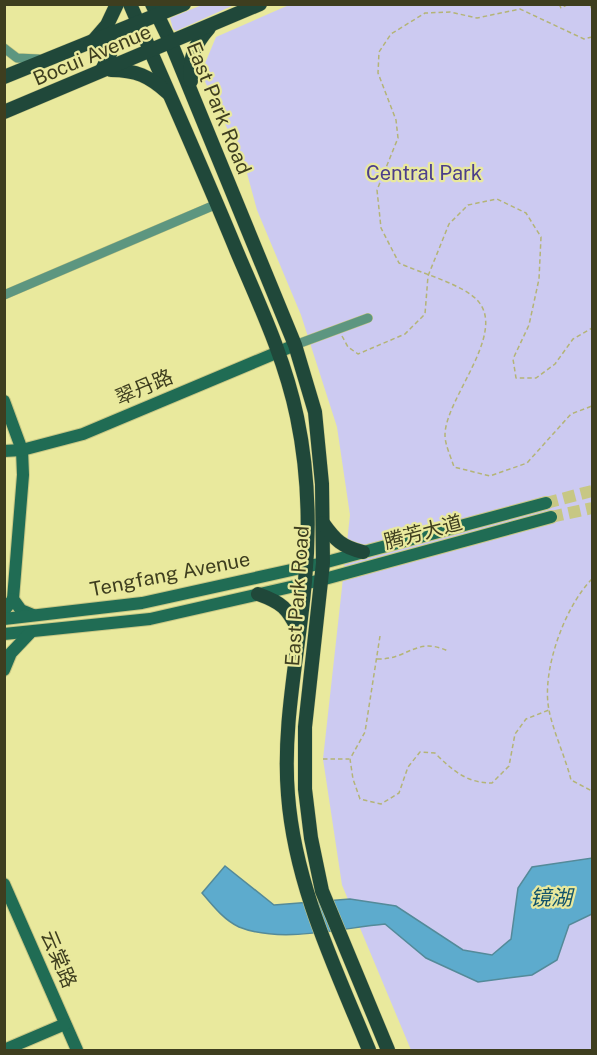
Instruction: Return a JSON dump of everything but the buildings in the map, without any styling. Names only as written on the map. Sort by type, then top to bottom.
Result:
[{"type":"main road","points":[[91,44],[107,25],[117,4]]},
{"type":"main road","name":"East Park Road","points":[[130,4],[173,98],[279,352],[297,417],[306,485],[306,566],[288,729],[288,793],[293,844],[306,895],[369,1050]]},
{"type":"main road","name":"Bocui Avenue","points":[[4,77],[139,24],[155,10],[184,4]]},
{"type":"main road","name":"Bocui Avenue","points":[[4,112],[171,43],[253,5]]},
{"type":"main road","name":"East Park Road","points":[[155,10],[193,95],[295,345],[315,412],[322,484],[323,562],[305,727],[306,789],[311,838],[322,891],[388,1050]]},
{"type":"main road","points":[[193,95],[190,62],[196,43],[212,25]]},
{"type":"main road","points":[[91,44],[102,45],[110,54],[102,70],[132,70],[152,78],[173,98]]},
{"type":"main road","name":"翠丹路","points":[[4,451],[22,450],[83,434],[295,345]]},
{"type":"main road","points":[[4,401],[22,450],[23,475],[13,599],[4,611]]},
{"type":"main road","name":"腾芳大道","points":[[306,566],[546,503]]},
{"type":"main road","name":"腾芳大道","points":[[305,583],[551,518]]},
{"type":"main road","points":[[323,523],[334,540],[344,547],[363,552]]},
{"type":"main road","name":"Tengfang Avenue","points":[[4,619],[142,603],[306,566]]},
{"type":"main road","name":"Tengfang Avenue","points":[[4,634],[150,619],[305,583]]},
{"type":"main road","points":[[258,594],[278,601],[288,610],[299,631]]},
{"type":"main road","points":[[13,599],[21,610],[34,616]]},
{"type":"main road","points":[[4,670],[19,642],[32,632]]},
{"type":"main road","name":"云棠路","points":[[4,884],[77,1050]]},
{"type":"main road","points":[[4,1050],[65,1024]]},
{"type":"street","points":[[4,48],[17,58],[27,60],[57,57]]},
{"type":"street","points":[[4,295],[217,204]]},
{"type":"street","points":[[295,345],[368,318]]},
{"type":"path","points":[[559,4],[561,8],[569,4]]},
{"type":"path","points":[[590,4],[592,10]]},
{"type":"path","points":[[592,37],[584,39],[520,9],[477,18],[450,12],[425,13],[391,34],[379,52],[378,73],[396,120],[398,138],[377,190],[381,228],[399,263],[460,288],[479,302],[485,320],[485,339],[454,406],[445,435],[454,467],[490,476],[527,463],[571,414],[592,406]]},
{"type":"path","points":[[342,336],[348,347],[358,354],[405,334],[425,314],[428,276],[449,224],[468,205],[497,200],[526,213],[541,237],[539,279],[529,325],[513,358],[516,378],[536,378],[555,364],[573,339],[592,328]]},
{"type":"path","points":[[592,579],[559,633],[550,673],[549,710],[571,780],[592,791]]},
{"type":"path","points":[[380,636],[365,732],[350,759],[353,779],[360,799],[381,804],[399,793],[408,767],[420,752],[435,753],[452,770],[474,783],[492,783],[509,766],[515,734],[526,719],[549,710]]},
{"type":"path","points":[[376,659],[393,659],[416,647],[434,644],[448,651]]},
{"type":"path","points":[[323,759],[350,759]]},
{"type":"green space","points":[[202,5],[234,5],[176,31],[173,29],[170,18]]},
{"type":"green space","name":"Central Park","points":[[289,5],[592,5],[592,1050],[411,1050],[342,885],[323,759],[350,515],[337,427],[301,315],[257,210],[245,166],[201,73],[216,37]]},
{"type":"water","name":"镜湖","points":[[592,858],[592,914],[569,925],[557,960],[532,975],[478,982],[426,958],[385,924],[292,935],[256,932],[228,921],[202,893],[225,866],[274,905],[350,899],[396,906],[463,950],[492,955],[511,939],[518,888],[532,867]]},
{"type":"tunnel","points":[[546,503],[592,491]]},
{"type":"tunnel","points":[[551,517],[592,508]]}]
